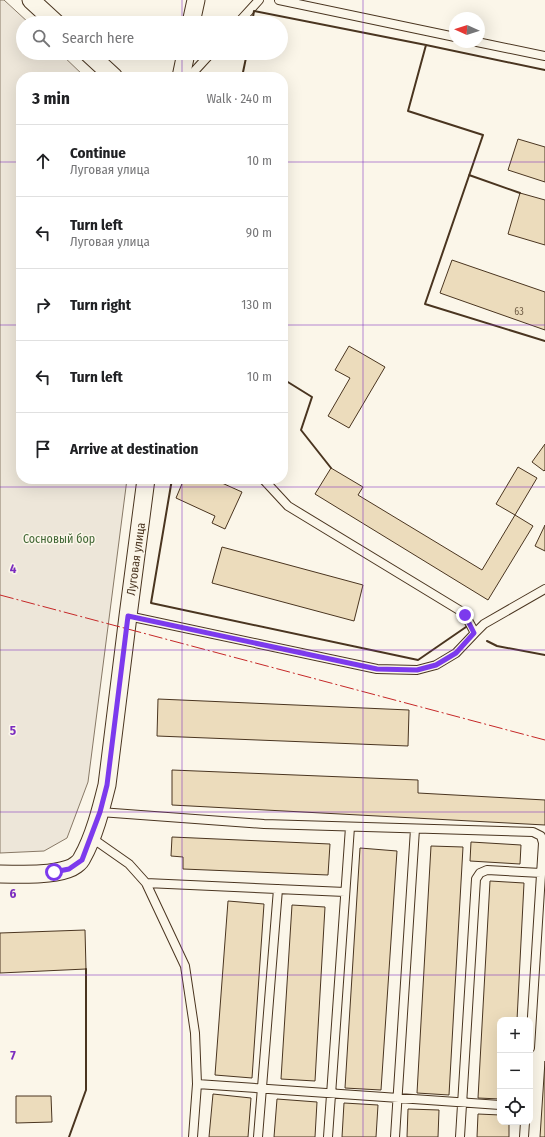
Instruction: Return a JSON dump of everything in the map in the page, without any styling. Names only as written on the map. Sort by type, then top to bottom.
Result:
[{"type":"street","points":[[31,0],[48,16]]},
{"type":"street","points":[[193,16],[196,0]]},
{"type":"street","points":[[96,60],[109,72]]},
{"type":"street","points":[[182,72],[185,60]]},
{"type":"street","name":"Луговая улица","points":[[0,874],[54,872],[69,869],[82,860],[90,841],[107,785],[145,484]]},
{"type":"lane","points":[[244,16],[259,0]]},
{"type":"lane","points":[[279,0],[449,36]]},
{"type":"lane","points":[[485,44],[545,56]]},
{"type":"lane","points":[[194,72],[205,60]]},
{"type":"lane","points":[[268,484],[288,506],[464,613],[474,633]]},
{"type":"lane","points":[[128,616],[377,669],[417,670],[436,665],[456,653],[484,624],[545,589]]},
{"type":"lane","points":[[100,812],[264,824],[533,832],[541,836],[543,843],[532,1017]]},
{"type":"lane","points":[[328,1137],[350,826]]},
{"type":"lane","points":[[395,1137],[415,828]]},
{"type":"lane","points":[[90,841],[99,843],[129,864],[146,884],[185,966],[195,1033],[197,1084],[192,1137]]},
{"type":"lane","points":[[460,1137],[476,879],[480,873],[487,870],[541,873]]},
{"type":"lane","points":[[146,884],[345,892]]},
{"type":"lane","points":[[258,1137],[278,889]]},
{"type":"lane","points":[[197,1084],[497,1105]]},
{"type":"lane","points":[[524,1137],[525,1125]]},
{"type":"green space","name":"Сосновый бор","points":[[0,0],[4,0],[21,16],[16,16],[16,60],[67,60],[80,72],[16,72],[16,484],[126,484],[88,782],[67,838],[44,851],[0,853]]},
{"type":"building","points":[[518,139],[545,147],[545,182],[508,170]]},
{"type":"building","points":[[520,193],[545,200],[545,245],[508,234]]},
{"type":"building","points":[[452,260],[545,292],[545,330],[440,293]]},
{"type":"building","points":[[349,346],[385,367],[349,428],[328,416],[350,378],[335,370]]},
{"type":"building","points":[[545,444],[545,470],[544,471],[532,462]]},
{"type":"building","points":[[518,467],[537,478],[515,515],[496,504]]},
{"type":"building","points":[[331,468],[363,487],[358,495],[482,570],[515,515],[533,526],[488,600],[315,494]]},
{"type":"building","points":[[182,484],[224,484],[242,492],[225,529],[212,523],[215,516],[176,498]]},
{"type":"building","points":[[545,525],[545,551],[535,546]]},
{"type":"building","points":[[222,547],[363,585],[354,621],[212,583]]},
{"type":"building","points":[[158,699],[409,710],[408,746],[157,736]]},
{"type":"building","points":[[172,770],[418,780],[418,793],[545,800],[545,825],[172,805]]},
{"type":"building","points":[[172,837],[330,844],[328,875],[183,869],[183,857],[171,856]]},
{"type":"building","points":[[471,842],[521,845],[520,864],[470,861]]},
{"type":"building","points":[[431,846],[463,847],[449,1095],[417,1093]]},
{"type":"building","points":[[360,848],[397,851],[381,1090],[345,1088]]},
{"type":"building","points":[[490,881],[524,883],[517,1017],[497,1017],[497,1099],[478,1098]]},
{"type":"building","points":[[228,901],[264,904],[252,1078],[215,1075]]},
{"type":"building","points":[[292,905],[325,907],[315,1081],[281,1079]]},
{"type":"building","points":[[85,930],[86,969],[0,973],[0,933]]},
{"type":"building","points":[[545,1061],[545,1137],[540,1137]]},
{"type":"building","points":[[213,1094],[251,1098],[248,1137],[209,1137]]},
{"type":"building","points":[[16,1096],[51,1096],[52,1122],[16,1123]]},
{"type":"building","points":[[277,1099],[317,1102],[315,1137],[274,1137]]},
{"type":"building","points":[[344,1103],[378,1105],[376,1137],[342,1137]]},
{"type":"building","points":[[408,1109],[439,1110],[438,1137],[407,1137]]},
{"type":"building","points":[[478,1114],[497,1115],[497,1125],[509,1125],[509,1137],[477,1137]]},
{"type":"wall","points":[[253,16],[254,11],[279,16]]},
{"type":"wall","points":[[288,18],[426,45]]},
{"type":"wall","points":[[545,70],[426,45],[408,111],[483,135],[425,304],[545,341]]},
{"type":"wall","points":[[243,72],[246,60]]},
{"type":"wall","points":[[469,175],[520,193]]},
{"type":"wall","points":[[288,382],[312,397],[301,430],[331,468]]},
{"type":"wall","points":[[171,484],[151,603],[418,660],[466,627]]},
{"type":"wall","points":[[487,641],[497,646],[545,655]]},
{"type":"wall","points":[[69,1137],[86,1090],[86,969]]},
{"type":"power","points":[[0,595],[545,740]]},
{"type":"route","points":[[54,872],[69,869],[82,860],[100,812],[107,785],[128,616],[377,669],[417,670],[436,665],[456,653],[474,633],[468,624],[465,615]]}]
